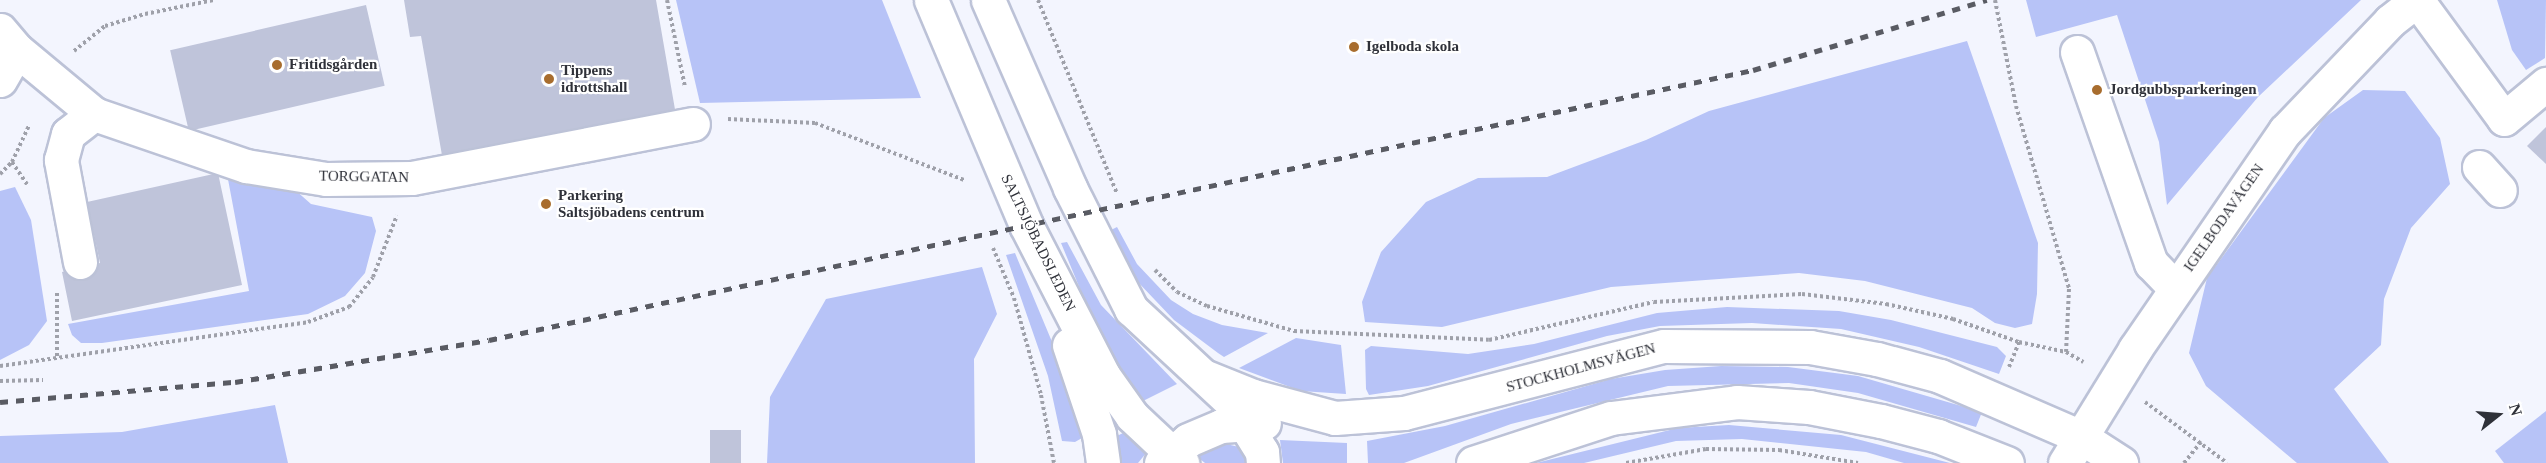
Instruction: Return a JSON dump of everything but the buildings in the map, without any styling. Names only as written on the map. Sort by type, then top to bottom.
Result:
[{"type":"main road","name":"SALTSJÖBADSLEDEN","points":[[931,0],[1026,225],[1103,375],[1132,416],[1171,460]]},
{"type":"main road","points":[[988,0],[1075,198],[1131,309],[1206,377],[1247,424],[1263,463]]},
{"type":"main road","points":[[2417,0],[2504,118],[2546,84]]},
{"type":"main road","name":"IGELBODAVÄGEN","points":[[2073,450],[2175,288],[2285,131],[2390,21],[2417,0]]},
{"type":"main road","name":"TORGGATAN","points":[[8,40],[94,114],[246,166],[326,179],[412,178],[693,124]]},
{"type":"main road","points":[[0,80],[8,40]]},
{"type":"main road","points":[[2077,52],[2151,263],[2175,288]]},
{"type":"main road","points":[[80,262],[61,160],[68,134],[94,114]]},
{"type":"main road","points":[[1026,225],[1082,382],[1103,463]]},
{"type":"main road","name":"STOCKHOLMSVÄGEN","points":[[1206,377],[1253,396],[1335,418],[1404,413],[1664,346],[1738,344],[1810,347],[1876,359],[1940,376],[2073,450],[2121,463]]},
{"type":"main road","points":[[1473,463],[1611,418],[1737,402],[1809,407],[1881,421],[1938,436],[2007,463]]},
{"type":"main road","points":[[1171,460],[1188,440],[1221,426],[1335,418]]},
{"type":"path","points":[[667,0],[693,124],[743,117],[815,123],[964,180]]},
{"type":"path","points":[[1038,0],[1122,204]]},
{"type":"path","points":[[1995,0],[2016,106],[2069,289],[2066,352],[2019,342]]},
{"type":"path","points":[[960,169],[969,190]]},
{"type":"path","points":[[0,366],[240,334],[308,322],[349,307],[374,277],[412,178]]},
{"type":"path","points":[[992,244],[1014,298],[1041,395],[1054,463]]},
{"type":"path","points":[[1153,267],[1177,292],[1238,317],[1294,331],[1353,334]]},
{"type":"path","points":[[0,381],[43,380]]},
{"type":"path","points":[[2184,463],[2201,442],[2227,463]]},
{"type":"path","points":[[1626,463],[1706,449],[1779,450],[1858,463]]},
{"type":"shaded area","points":[[676,0],[882,0],[921,98],[700,103]]},
{"type":"shaded area","points":[[2026,0],[2361,0],[2258,97],[2167,205],[2159,142],[2117,15],[2036,37]]},
{"type":"shaded area","points":[[2497,0],[2546,0],[2545,58],[2526,70],[2512,50]]},
{"type":"shaded area","points":[[1967,41],[2038,243],[2037,294],[2032,324],[2015,328],[1995,323],[1972,308],[1865,281],[1799,273],[1611,287],[1442,327],[1365,322],[1362,302],[1381,252],[1426,202],[1478,178],[1547,177],[1646,140],[1709,111]]},
{"type":"shaded area","points":[[2363,90],[2405,91],[2440,138],[2450,184],[2411,228],[2384,299],[2381,345],[2334,389],[2389,463],[2297,463],[2206,386],[2189,353],[2207,278],[2324,118]]},
{"type":"shaded area","points":[[227,174],[294,189],[311,204],[372,217],[376,231],[365,273],[345,296],[308,314],[102,343],[81,343],[72,335],[68,324],[249,291]]},
{"type":"shaded area","points":[[15,187],[31,220],[47,321],[29,345],[0,360],[0,191]]},
{"type":"shaded area","points":[[1117,227],[1137,264],[1171,300],[1193,314],[1222,325],[1268,333],[1224,357],[1218,353],[1174,320],[1135,279],[1109,231]]},
{"type":"shaded area","points":[[1067,242],[1101,305],[1177,384],[1139,403],[1100,337],[1061,243]]},
{"type":"shaded area","points":[[1015,253],[1055,349],[1082,438],[1075,442],[1062,441],[1048,376],[1006,255]]},
{"type":"shaded area","points":[[982,267],[997,314],[974,359],[975,463],[767,463],[770,397],[826,299]]},
{"type":"shaded area","points":[[1727,307],[1839,311],[1891,320],[1997,347],[2006,356],[1999,374],[1919,347],[1841,329],[1752,323],[1660,326],[1607,336],[1428,386],[1369,395],[1366,389],[1365,350],[1371,346],[1468,354],[1534,344],[1657,313]]},
{"type":"shaded area","points":[[1296,338],[1341,345],[1346,394],[1301,391],[1239,368]]},
{"type":"shaded area","points":[[1721,366],[1788,367],[1858,376],[1982,412],[1976,427],[1858,393],[1789,383],[1668,386],[1511,424],[1404,463],[1368,463],[1367,441],[1445,426],[1611,379],[1665,370]]},
{"type":"shaded area","points":[[275,405],[288,463],[0,463],[0,436],[122,432]]},
{"type":"shaded area","points":[[2546,411],[2546,463],[2504,463],[2495,451]]},
{"type":"shaded area","points":[[1729,425],[1841,435],[1950,463],[1904,463],[1866,452],[1742,439],[1676,441],[1584,463],[1536,463],[1678,428]]},
{"type":"shaded area","points":[[1127,431],[1147,452],[1138,463],[1118,463],[1113,438]]},
{"type":"shaded area","points":[[1280,440],[1347,443],[1347,463],[1283,463]]},
{"type":"shaded area","points":[[1222,443],[1239,447],[1248,463],[1205,463],[1196,456]]},
{"type":"railway","points":[[0,402],[235,382],[489,340],[1753,70],[1987,0]]},
{"type":"place","name":"Igelboda skola","points":[[1354,47]]},
{"type":"place","name":"Fritidsgården","points":[[277,65]]},
{"type":"place","name":"Tippens idrottshall","points":[[549,79]]},
{"type":"place","name":"Jordgubbsparkeringen","points":[[2097,90]]},
{"type":"place","name":"Parkering Saltsjöbadens centrum","points":[[546,204]]}]
